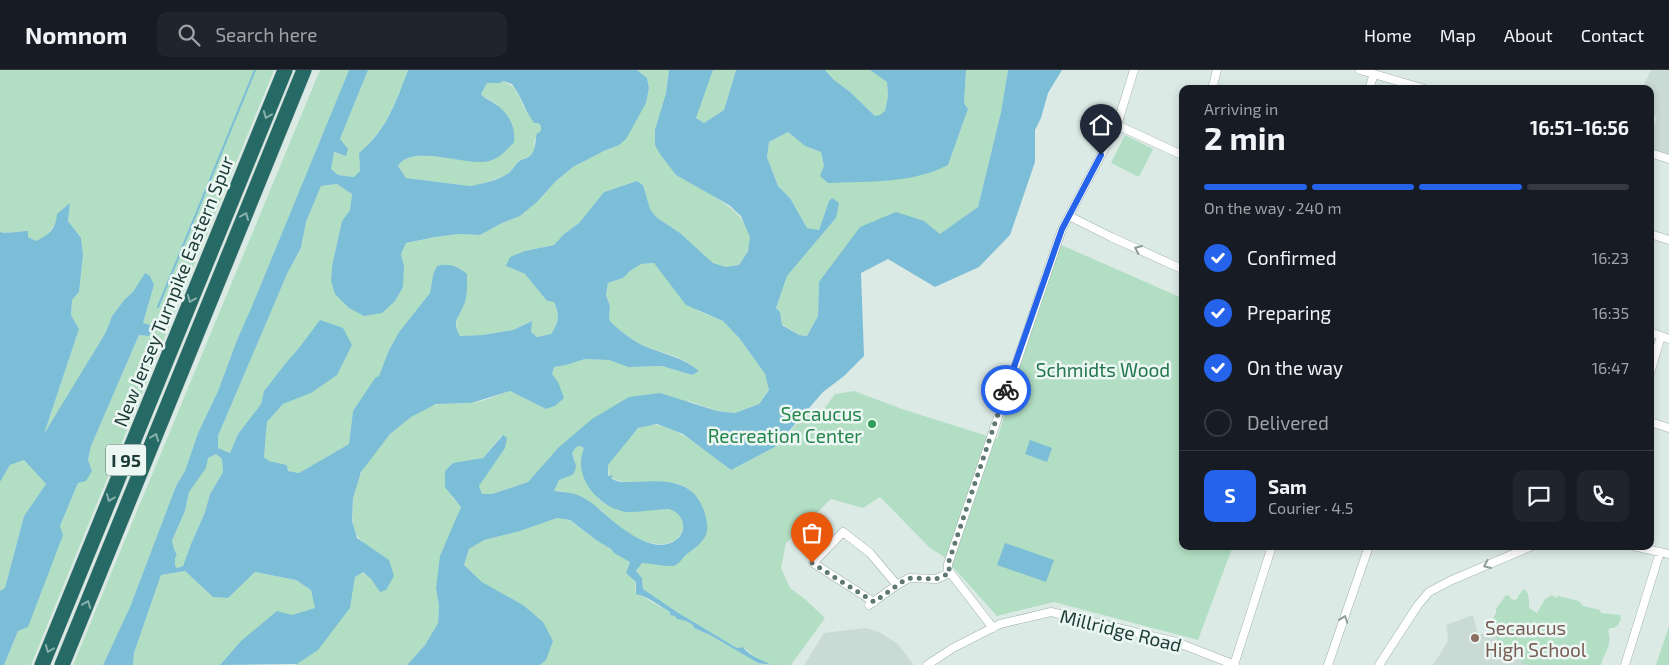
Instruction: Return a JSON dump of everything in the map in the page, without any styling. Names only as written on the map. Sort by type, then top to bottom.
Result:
[{"type":"highway","name":"New Jersey Turnpike Eastern Spur","points":[[42,665],[285,70]]},
{"type":"highway","name":"New Jersey Turnpike Eastern Spur","points":[[62,665],[304,70]]},
{"type":"street","points":[[993,628],[950,573],[948,564],[1062,229],[1117,125],[1134,70]]},
{"type":"street","points":[[1213,85],[1217,70]]},
{"type":"street","points":[[1360,70],[1411,85]]},
{"type":"street","points":[[1370,85],[1374,74]]},
{"type":"street","points":[[1117,125],[1179,154]]},
{"type":"street","points":[[1654,154],[1669,159]]},
{"type":"street","points":[[1069,216],[1179,267]]},
{"type":"street","points":[[1654,235],[1669,240]]},
{"type":"street","points":[[1654,364],[1665,338]]},
{"type":"street","points":[[1654,423],[1669,428]]},
{"type":"street","points":[[897,585],[870,553],[843,532],[812,563],[871,604],[908,578],[936,579],[950,573]]},
{"type":"street","points":[[1234,665],[1271,550]]},
{"type":"street","points":[[1328,665],[1368,550]]},
{"type":"street","points":[[1379,665],[1418,605],[1430,592],[1452,580],[1523,550]]},
{"type":"street","points":[[1651,550],[1669,554]]},
{"type":"street","points":[[1624,665],[1660,552]]},
{"type":"street","name":"Millridge Road","points":[[927,665],[953,648],[1000,624],[1039,614],[1057,613],[1180,644],[1234,665]]},
{"type":"shaded area","points":[[1651,70],[1669,70],[1669,154],[1654,150],[1654,127],[1657,117],[1654,116],[1654,85],[1644,85]]},
{"type":"shaded area","name":"Secaucus High School","points":[[1473,615],[1478,635],[1499,629],[1515,649],[1524,665],[1433,665],[1447,643],[1446,625]]},
{"type":"shaded area","points":[[866,628],[879,632],[898,644],[914,665],[804,665],[824,633]]},
{"type":"green space","points":[[0,70],[274,70],[31,665],[4,665],[63,535],[60,526],[88,460],[91,446],[139,335],[149,336],[143,323],[154,285],[145,274],[133,292],[112,316],[106,332],[43,437],[79,329],[71,315],[72,300],[79,292],[83,255],[81,238],[68,221],[70,204],[46,237],[36,241],[28,237],[27,231],[0,232]]},
{"type":"green space","points":[[320,70],[349,70],[237,340],[218,391],[198,433],[185,471],[176,486],[130,607],[103,665],[73,665]]},
{"type":"green space","points":[[368,70],[408,70],[389,115],[376,135],[359,153],[360,171],[355,177],[338,175],[331,169],[333,152],[346,156],[340,139]]},
{"type":"green space","points":[[637,70],[669,70],[661,111],[676,175],[720,200],[739,216],[746,226],[750,236],[750,244],[739,265],[726,267],[713,263],[680,233],[656,217],[650,210],[643,185],[637,181],[604,192],[579,223],[564,234],[554,245],[525,251],[506,266],[525,274],[547,301],[554,302],[558,318],[551,334],[537,337],[531,332],[531,321],[513,330],[460,336],[457,321],[465,302],[467,286],[433,275],[430,293],[399,332],[389,350],[379,376],[353,411],[349,444],[299,473],[288,471],[287,465],[269,461],[264,457],[267,422],[283,404],[311,393],[299,348],[264,391],[261,404],[238,434],[230,453],[218,448],[218,436],[287,274],[301,249],[306,222],[321,186],[337,184],[352,194],[350,210],[342,221],[332,266],[331,281],[404,266],[401,254],[406,243],[459,234],[480,235],[520,216],[573,167],[619,145],[646,103],[649,88],[647,78]]},
{"type":"green space","points":[[713,70],[736,70],[724,110],[704,123],[696,118]]},
{"type":"green space","points":[[825,70],[870,70],[887,82],[888,96],[885,111],[880,116],[875,116]]},
{"type":"green space","points":[[966,70],[1008,70],[1001,112],[978,207],[943,233],[937,232],[819,282],[818,316],[807,336],[799,335],[782,324],[780,312],[776,308],[787,276],[836,218],[829,201],[819,230],[807,228],[790,198],[778,186],[767,157],[769,142],[788,132],[805,146],[821,152],[824,166],[948,165],[968,109],[964,103]]},
{"type":"green space","points":[[502,81],[513,86],[527,112],[541,126],[541,130],[534,141],[535,150],[530,156],[518,161],[511,171],[504,176],[479,185],[470,186],[406,178],[398,166],[404,160],[414,157],[426,156],[486,161],[507,150],[497,104],[481,94],[487,83],[500,83]]},
{"type":"green space","points":[[1125,135],[1153,149],[1139,177],[1111,163]]},
{"type":"green space","name":"Schmidts Wood","points":[[1059,244],[1179,297],[1179,550],[1232,550],[1198,640],[1054,602],[997,616],[943,556],[930,548],[880,497],[863,508],[831,499],[786,543],[781,568],[790,588],[825,618],[791,665],[772,665],[758,659],[743,647],[737,648],[643,589],[642,578],[636,571],[642,563],[676,565],[688,553],[707,525],[700,504],[691,491],[680,484],[668,482],[625,482],[609,477],[608,465],[634,432],[648,425],[660,425],[686,437],[731,470],[775,447],[808,412],[815,421],[835,394],[854,391],[902,409],[997,439]]},
{"type":"green space","points":[[654,263],[698,311],[723,321],[740,339],[765,374],[769,389],[759,404],[735,413],[717,411],[689,401],[558,448],[528,482],[492,494],[482,494],[479,486],[504,448],[502,435],[483,458],[471,461],[452,497],[461,506],[436,588],[439,606],[438,623],[425,645],[407,665],[295,665],[350,608],[355,577],[362,572],[371,579],[368,546],[358,537],[353,527],[355,488],[370,458],[394,431],[408,420],[421,411],[435,405],[475,402],[510,391],[546,409],[555,406],[558,382],[552,374],[554,367],[585,359],[609,360],[628,367],[662,366],[692,375],[698,371],[680,358],[639,344],[609,320],[610,306],[606,295],[608,283],[623,278],[641,264]]},
{"type":"green space","points":[[576,447],[584,448],[584,478],[599,499],[605,504],[622,510],[669,509],[677,513],[681,518],[683,524],[679,536],[667,543],[645,542],[621,529],[596,507],[569,493],[554,491],[559,480],[575,462],[572,453]]},
{"type":"green space","points":[[216,454],[222,459],[223,472],[210,494],[205,512],[183,566],[177,568],[175,566],[175,558],[177,555],[172,541],[185,511],[189,492],[204,470],[208,458]]},
{"type":"green space","points":[[24,460],[46,484],[24,516],[5,588],[0,591],[0,482],[10,465]]},
{"type":"green space","points":[[557,518],[569,520],[614,553],[630,562],[626,573],[636,582],[635,591],[670,612],[678,619],[693,625],[694,628],[710,635],[758,663],[769,665],[540,665],[546,660],[523,605],[482,582],[464,565],[469,549],[484,540],[520,531]]},
{"type":"green space","points":[[185,571],[213,597],[228,598],[255,572],[296,580],[311,590],[316,608],[292,615],[241,641],[220,665],[133,665],[134,653],[161,575]]},
{"type":"green space","points":[[1524,589],[1528,595],[1529,608],[1537,613],[1545,599],[1552,595],[1556,598],[1558,596],[1579,601],[1583,606],[1600,610],[1601,613],[1620,615],[1621,619],[1618,625],[1610,628],[1608,631],[1609,645],[1601,665],[1524,665],[1515,654],[1509,652],[1500,644],[1491,627],[1496,609],[1506,595],[1510,596],[1511,599],[1517,599]]},
{"type":"green space","points":[[1669,626],[1669,665],[1656,665]]},
{"type":"water","points":[[349,70],[368,70],[340,139],[348,149],[346,156],[334,152],[331,169],[338,175],[354,177],[360,171],[359,153],[383,126],[408,70],[637,70],[647,78],[649,88],[646,103],[626,139],[619,145],[573,167],[520,216],[480,235],[459,234],[406,243],[401,254],[404,266],[403,287],[395,301],[382,313],[364,316],[349,308],[335,294],[331,281],[332,266],[342,221],[350,210],[352,194],[337,184],[321,186],[306,222],[301,248],[287,274],[218,436],[218,448],[230,453],[238,434],[261,404],[264,391],[320,320],[343,328],[352,345],[337,375],[311,393],[283,404],[267,422],[264,457],[269,461],[287,465],[288,471],[299,473],[349,444],[353,411],[375,378],[379,376],[389,350],[399,332],[430,293],[433,275],[437,266],[453,266],[467,274],[466,299],[456,323],[460,336],[513,330],[532,321],[531,332],[537,337],[551,334],[558,318],[554,302],[547,301],[525,274],[506,266],[510,257],[525,251],[554,245],[564,234],[579,223],[604,192],[637,181],[643,185],[650,209],[656,217],[680,233],[713,263],[726,267],[739,265],[748,251],[750,237],[741,216],[729,205],[676,175],[655,145],[655,130],[666,93],[669,70],[713,70],[696,118],[704,123],[724,110],[736,70],[825,70],[875,116],[885,111],[888,96],[887,82],[870,70],[966,70],[964,103],[968,109],[948,165],[934,171],[905,179],[828,183],[820,176],[824,166],[821,152],[805,146],[788,132],[769,142],[767,157],[778,186],[790,198],[807,228],[819,230],[829,201],[832,198],[839,203],[836,218],[787,276],[776,308],[780,312],[782,325],[799,335],[807,336],[818,316],[819,282],[860,227],[896,212],[924,221],[940,234],[978,207],[1001,112],[1008,70],[1062,70],[1048,93],[1041,118],[1035,130],[1035,162],[1010,235],[979,267],[935,287],[888,259],[861,273],[864,356],[844,376],[823,392],[775,447],[731,470],[683,434],[657,424],[638,428],[608,465],[608,476],[613,475],[611,478],[616,481],[654,481],[683,486],[697,498],[705,514],[706,535],[678,564],[669,566],[642,563],[636,571],[642,578],[643,589],[737,648],[743,647],[752,655],[772,665],[758,663],[710,635],[694,628],[693,625],[686,621],[670,615],[670,612],[649,599],[636,594],[636,582],[626,573],[630,562],[614,553],[570,520],[557,518],[520,531],[484,540],[469,549],[464,565],[482,582],[523,605],[543,622],[553,641],[546,660],[540,665],[407,665],[425,645],[438,623],[439,606],[436,588],[440,556],[461,507],[445,487],[445,471],[453,463],[483,458],[503,435],[507,438],[505,448],[479,486],[482,494],[492,494],[528,482],[558,448],[592,419],[629,397],[660,393],[717,411],[735,413],[759,404],[769,390],[765,374],[740,339],[723,321],[686,305],[654,263],[641,264],[623,278],[608,283],[606,295],[610,306],[609,320],[639,344],[680,359],[699,371],[692,375],[662,366],[628,367],[609,360],[585,359],[554,367],[552,374],[558,382],[564,398],[555,406],[546,409],[510,391],[471,403],[436,404],[411,417],[390,434],[361,472],[353,498],[352,521],[357,538],[389,560],[394,576],[386,590],[380,592],[371,579],[363,572],[355,577],[350,608],[318,650],[297,664],[220,665],[241,641],[277,611],[292,615],[315,608],[311,590],[296,580],[255,572],[228,598],[213,597],[185,571],[161,575],[134,653],[133,665],[103,665],[130,607],[176,486],[185,471],[198,433],[218,391]],"holes":[[[503,81],[512,84],[534,123],[538,123],[541,126],[541,130],[537,133],[535,148],[532,154],[518,162],[506,175],[470,186],[406,178],[398,166],[405,159],[415,156],[479,162],[493,160],[506,151],[514,142],[514,130],[510,120],[499,107],[481,94],[487,83],[500,83]],[[576,447],[584,448],[581,459],[582,469],[590,489],[597,497],[615,509],[625,512],[672,510],[679,515],[683,522],[680,536],[669,543],[661,545],[644,541],[620,527],[585,498],[567,492],[554,491],[559,480],[572,475],[575,471],[576,466],[572,453]],[[216,454],[222,459],[223,472],[210,494],[205,512],[183,566],[177,568],[175,566],[177,555],[172,541],[185,511],[189,492],[206,468],[208,458]]]},
{"type":"water","points":[[70,203],[68,221],[81,238],[83,255],[79,292],[72,300],[71,315],[79,329],[44,434],[106,332],[112,316],[133,292],[145,273],[150,276],[154,285],[143,323],[153,326],[149,336],[139,335],[91,446],[88,460],[92,471],[86,481],[78,483],[60,526],[63,535],[28,627],[18,631],[4,665],[0,665],[0,591],[5,588],[24,516],[46,484],[24,460],[10,465],[0,482],[0,232],[28,231],[28,237],[36,241],[51,231],[57,214]]},
{"type":"water","points":[[1030,440],[1052,448],[1047,462],[1025,454]]},
{"type":"water","points":[[1005,543],[1054,560],[1046,582],[997,565]]},
{"type":"waterway","points":[[158,307],[255,70]]},
{"type":"way so far","points":[[812,563],[874,602],[906,579],[936,579],[950,573],[948,564],[1006,390]]},
{"type":"place","name":"Secaucus Recreation Center","points":[[872,424]]},
{"type":"place","name":"Secaucus High School","points":[[1475,638]]},
{"type":"route","points":[[1006,390],[1062,229],[1101,155]]}]
